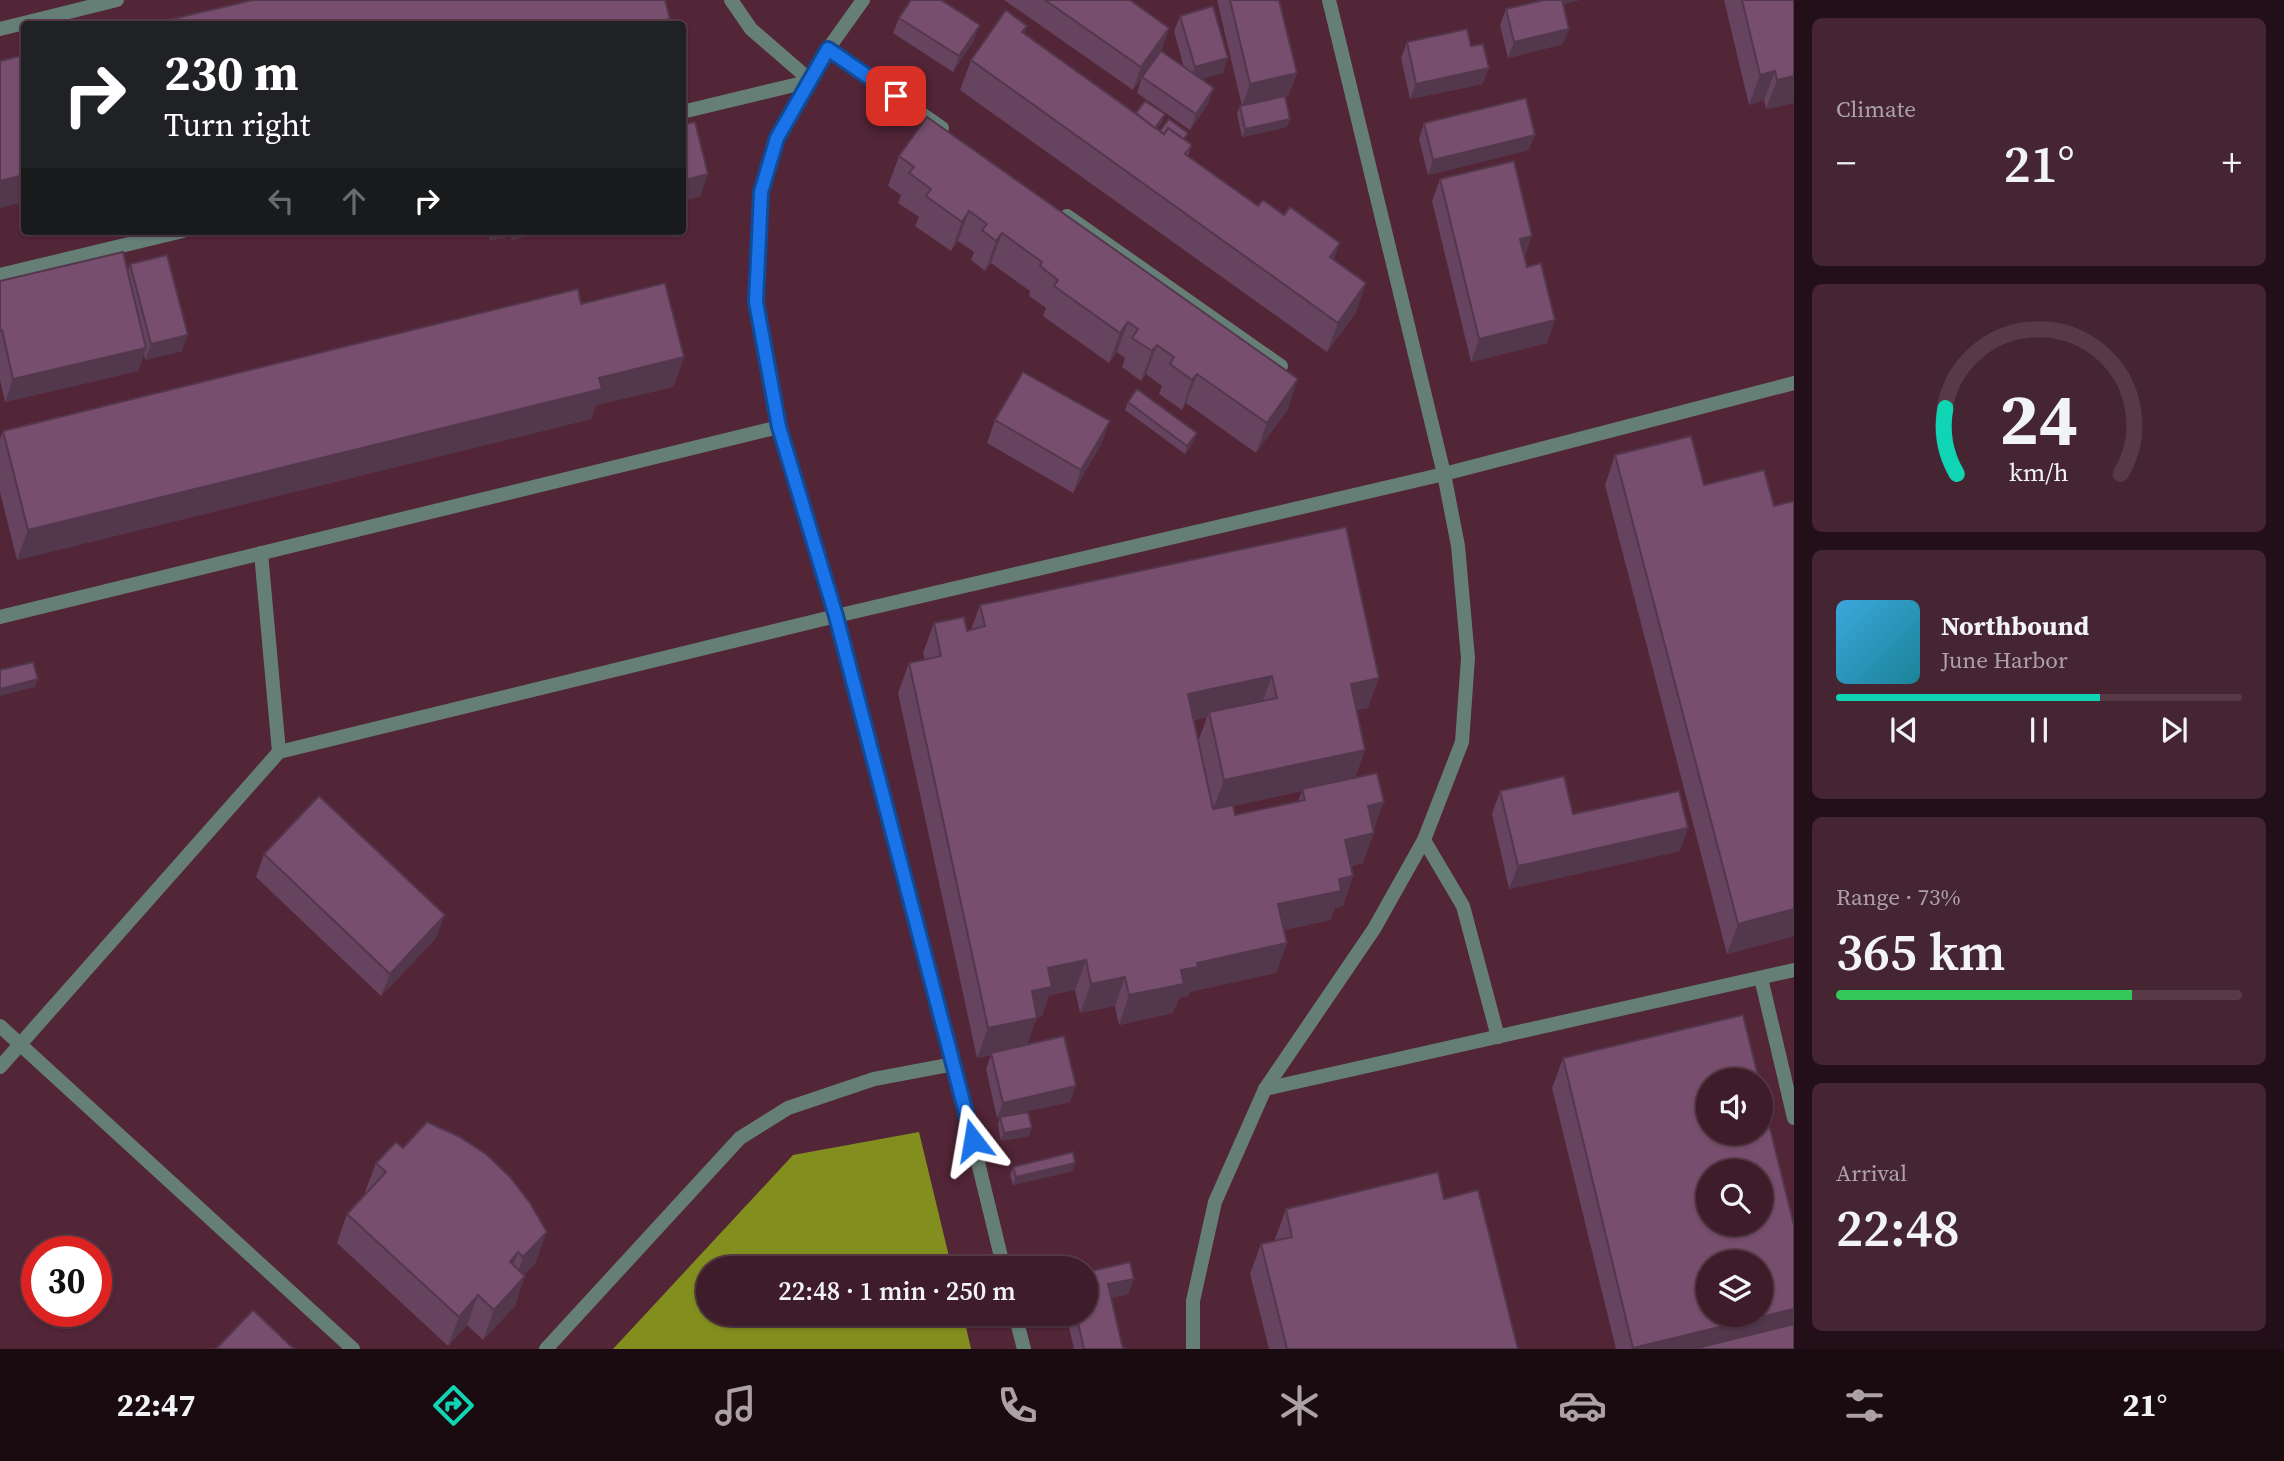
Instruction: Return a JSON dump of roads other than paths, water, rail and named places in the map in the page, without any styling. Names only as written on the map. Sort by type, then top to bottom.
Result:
[{"type":"street","points":[[32,21],[117,0]]},
{"type":"street","points":[[731,0],[751,29],[811,81]]},
{"type":"street","points":[[863,0],[828,49],[777,138],[761,192],[756,302],[779,427],[836,616],[954,1063],[1001,1256]]},
{"type":"street","points":[[1193,1349],[1193,1301],[1215,1202],[1265,1089],[1374,929],[1424,840],[1462,742],[1468,658],[1458,546],[1444,474],[1329,0]]},
{"type":"street","points":[[0,29],[21,24]]},
{"type":"street","points":[[828,49],[953,136]]},
{"type":"street","points":[[686,111],[811,81]]},
{"type":"street","points":[[1055,207],[1281,366]]},
{"type":"street","points":[[0,275],[166,235]]},
{"type":"street","points":[[0,1067],[279,752],[836,616],[1444,474],[1794,383]]},
{"type":"street","points":[[0,617],[779,427]]},
{"type":"street","points":[[261,553],[279,752]]},
{"type":"street","points":[[1424,840],[1463,906],[1498,1037]]},
{"type":"street","points":[[1265,1089],[1794,970]]},
{"type":"street","points":[[1761,978],[1794,1118]]},
{"type":"street","points":[[0,1026],[354,1349]]},
{"type":"street","points":[[546,1349],[740,1138],[788,1108],[874,1079],[954,1063]]},
{"type":"street","points":[[1018,1326],[1024,1349]]}]
